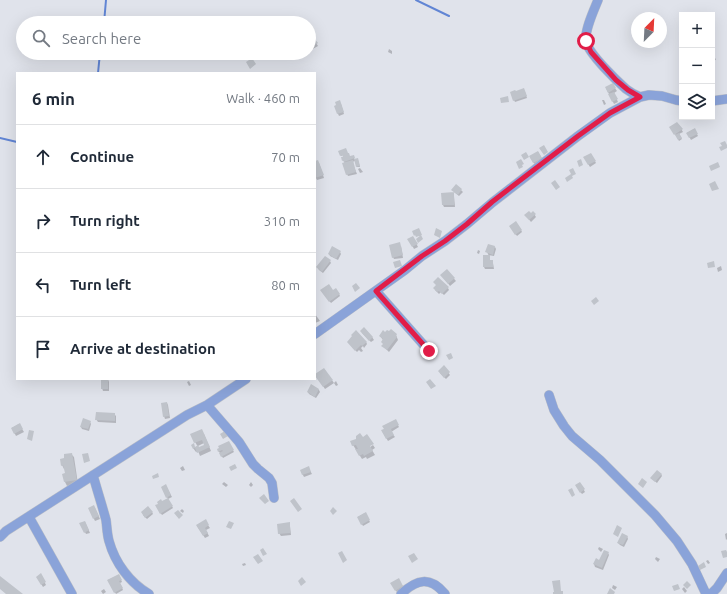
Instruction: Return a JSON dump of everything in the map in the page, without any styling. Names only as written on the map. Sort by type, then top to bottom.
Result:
[{"type":"street","points":[[598,0],[587,31],[586,41],[591,52],[616,80],[628,90],[640,97]]},
{"type":"street","points":[[316,333],[445,241],[492,202],[610,113],[640,97],[662,96],[679,100]]},
{"type":"street","points":[[715,101],[727,99]]},
{"type":"street","points":[[376,291],[429,351]]},
{"type":"street","points":[[0,537],[6,531],[93,475],[187,415],[207,405],[244,380]]},
{"type":"street","points":[[549,395],[554,410],[572,436],[600,460],[655,514],[677,541],[692,564],[706,594]]},
{"type":"street","points":[[207,405],[239,442],[253,464],[269,478],[272,483],[274,498]]},
{"type":"street","points":[[93,475],[105,519],[109,542],[115,556],[125,574],[136,585],[149,594]]},
{"type":"street","points":[[29,517],[72,594]]},
{"type":"street","points":[[711,594],[727,574]]},
{"type":"street","points":[[401,594],[419,581],[428,582],[437,586],[446,594]]},
{"type":"building","points":[[253,60],[256,64],[250,69],[246,62]]},
{"type":"building","points":[[613,83],[616,88],[608,93],[605,87]]},
{"type":"building","points":[[524,88],[527,96],[513,101],[510,92]]},
{"type":"building","points":[[614,92],[618,99],[612,102],[608,94]]},
{"type":"building","points":[[508,96],[509,102],[501,103],[500,98]]},
{"type":"building","points":[[340,100],[344,112],[337,114],[334,106],[336,105],[335,102]]},
{"type":"building","points":[[677,122],[683,129],[674,135],[669,127]]},
{"type":"building","points":[[695,128],[698,134],[689,138],[686,133]]},
{"type":"building","points":[[679,133],[682,138],[678,140],[675,135]]},
{"type":"building","points":[[725,141],[727,148],[721,151],[719,147],[722,146],[720,143]]},
{"type":"building","points":[[544,145],[548,152],[544,155],[539,148]]},
{"type":"building","points":[[346,148],[350,156],[354,155],[355,158],[344,162],[344,160],[342,161],[342,155],[340,156],[338,151]]},
{"type":"building","points":[[538,151],[542,158],[533,163],[529,156]]},
{"type":"building","points":[[526,152],[529,157],[524,160],[521,155]]},
{"type":"building","points":[[591,153],[596,161],[588,165],[583,157]]},
{"type":"building","points":[[358,158],[360,166],[356,167],[354,159]]},
{"type":"building","points":[[521,159],[524,164],[522,165],[523,167],[519,169],[516,162]]},
{"type":"building","points":[[581,159],[583,165],[579,167],[577,161]]},
{"type":"building","points":[[318,160],[324,175],[316,178],[316,161]]},
{"type":"building","points":[[353,160],[356,172],[346,175],[342,163]]},
{"type":"building","points":[[718,162],[720,167],[711,171],[709,166]]},
{"type":"building","points":[[573,168],[576,174],[567,182],[565,178],[571,174],[569,170]]},
{"type":"building","points":[[555,180],[560,187],[556,190],[551,183]]},
{"type":"building","points":[[715,181],[719,189],[712,191],[709,184]]},
{"type":"building","points":[[456,184],[462,189],[458,195],[451,190]]},
{"type":"building","points":[[454,192],[454,205],[442,205],[441,193]]},
{"type":"building","points":[[529,211],[531,213],[533,211],[536,214],[529,220],[524,215]]},
{"type":"building","points":[[516,221],[522,230],[515,235],[509,226]]},
{"type":"building","points":[[419,228],[422,235],[416,237],[412,231]]},
{"type":"building","points":[[436,228],[442,231],[440,238],[434,235]]},
{"type":"building","points":[[421,235],[423,239],[418,243],[416,239]]},
{"type":"building","points":[[413,236],[418,244],[412,247],[407,239]]},
{"type":"building","points":[[400,242],[403,255],[392,258],[389,245]]},
{"type":"building","points":[[488,244],[495,246],[493,255],[485,252]]},
{"type":"building","points":[[332,246],[341,251],[336,259],[328,254]]},
{"type":"building","points":[[483,255],[490,255],[490,260],[493,260],[493,267],[483,267]]},
{"type":"building","points":[[325,256],[331,260],[322,272],[316,267]]},
{"type":"building","points":[[400,260],[402,266],[395,268],[393,262]]},
{"type":"building","points":[[714,261],[715,267],[708,268],[707,263]]},
{"type":"building","points":[[447,269],[455,278],[448,284],[440,275]]},
{"type":"building","points":[[438,277],[449,287],[442,294],[433,288],[436,285],[433,282]]},
{"type":"building","points":[[356,283],[360,288],[355,292],[352,286]]},
{"type":"building","points":[[329,284],[333,290],[336,288],[340,294],[329,302],[320,290]]},
{"type":"building","points":[[596,297],[599,301],[594,305],[591,301]]},
{"type":"building","points":[[364,327],[373,337],[369,341],[360,331]]},
{"type":"building","points":[[391,329],[397,334],[397,337],[387,350],[381,346],[383,344],[381,342],[383,339],[379,336],[383,330],[385,332]]},
{"type":"building","points":[[356,330],[367,342],[355,351],[347,342]]},
{"type":"building","points":[[451,353],[453,358],[449,360],[446,355]]},
{"type":"building","points":[[444,365],[450,372],[444,378],[438,371]]},
{"type":"building","points":[[324,368],[333,380],[323,387],[316,377],[316,373]]},
{"type":"building","points":[[430,379],[436,386],[431,389],[426,382]]},
{"type":"building","points":[[101,380],[108,380],[108,389],[101,389]]},
{"type":"building","points":[[311,384],[319,389],[315,397],[307,392]]},
{"type":"building","points":[[167,402],[169,416],[163,417],[161,403]]},
{"type":"building","points":[[96,412],[115,413],[115,421],[95,420]]},
{"type":"building","points":[[83,418],[91,421],[88,429],[80,427]]},
{"type":"building","points":[[396,419],[399,425],[391,429],[394,435],[386,439],[381,430],[384,429],[382,426]]},
{"type":"building","points":[[20,423],[23,429],[14,434],[11,428]]},
{"type":"building","points":[[202,429],[210,447],[197,453],[195,448],[193,449],[191,445],[194,443],[190,434]],"holes":[[[202,440],[204,445],[199,447],[198,445],[195,447],[194,443]]]},
{"type":"building","points":[[29,430],[34,431],[32,441],[27,439]]},
{"type":"building","points":[[225,431],[228,436],[223,439],[220,434]]},
{"type":"building","points":[[360,433],[363,437],[367,434],[374,444],[370,446],[373,451],[364,456],[363,454],[359,456],[355,449],[358,449],[356,445],[352,446],[350,441],[356,439],[356,436]]},
{"type":"building","points":[[229,441],[234,450],[221,457],[219,453],[223,451],[218,452],[218,446]]},
{"type":"building","points":[[72,453],[77,480],[64,482],[62,474],[65,473],[63,465],[61,466],[60,459],[64,458],[64,454]]},
{"type":"building","points":[[88,453],[90,461],[84,463],[82,454]]},
{"type":"building","points":[[235,464],[237,468],[231,471],[229,467]]},
{"type":"building","points":[[309,466],[311,472],[302,475],[300,470]]},
{"type":"building","points":[[657,470],[662,474],[655,482],[650,478]]},
{"type":"building","points":[[158,473],[159,477],[153,479],[152,476]]},
{"type":"building","points":[[642,478],[647,482],[643,488],[638,484]]},
{"type":"building","points":[[580,482],[585,489],[580,493],[575,485]]},
{"type":"building","points":[[166,484],[171,495],[166,498],[161,487]]},
{"type":"building","points":[[572,488],[575,495],[572,497],[568,490]]},
{"type":"building","points":[[264,494],[269,501],[265,504],[259,498]]},
{"type":"building","points":[[168,498],[173,506],[160,514],[155,505],[158,504],[157,502],[161,499],[162,501]]},
{"type":"building","points":[[294,498],[302,509],[298,512],[290,501]]},
{"type":"building","points":[[94,505],[99,516],[93,519],[88,508]]},
{"type":"building","points":[[148,506],[153,512],[145,518],[141,512]]},
{"type":"building","points":[[333,507],[337,511],[333,515],[330,511]]},
{"type":"building","points":[[178,510],[183,515],[179,519],[174,513]]},
{"type":"building","points":[[366,512],[370,520],[361,525],[357,517]]},
{"type":"building","points":[[206,519],[209,525],[205,528],[208,533],[203,536],[196,525]]},
{"type":"building","points":[[85,521],[89,530],[84,533],[79,523]]},
{"type":"building","points":[[229,521],[234,523],[231,529],[226,527]]},
{"type":"building","points":[[290,522],[290,533],[278,534],[277,524]]},
{"type":"building","points":[[617,525],[622,528],[618,537],[613,534]]},
{"type":"building","points":[[622,533],[628,536],[623,545],[617,543]]},
{"type":"building","points":[[263,548],[267,554],[263,556],[260,550]]},
{"type":"building","points":[[604,550],[609,552],[602,568],[593,564],[596,558],[599,560]]},
{"type":"building","points":[[726,550],[727,557],[723,558],[721,551]]},
{"type":"building","points":[[342,551],[347,560],[343,563],[338,553]]},
{"type":"building","points":[[414,553],[418,559],[412,563],[408,556]]},
{"type":"building","points":[[258,554],[263,561],[258,564],[253,557]]},
{"type":"building","points":[[704,562],[706,567],[700,570],[698,566]]},
{"type":"building","points":[[41,573],[46,582],[41,585],[36,577]]},
{"type":"building","points":[[119,574],[122,580],[119,581],[123,588],[114,593],[107,580]]},
{"type":"building","points":[[0,576],[23,594],[6,594],[0,589]]},
{"type":"building","points":[[302,577],[306,582],[301,586],[298,581]]},
{"type":"building","points":[[399,578],[403,586],[395,591],[390,583]]},
{"type":"building","points":[[560,580],[561,591],[563,591],[563,594],[553,594],[552,581]]},
{"type":"building","points":[[687,581],[691,585],[687,589],[683,585]]},
{"type":"building","points":[[678,584],[680,589],[674,591],[672,586]]},
{"type":"building","points":[[610,588],[615,592],[614,594],[607,594]]},
{"type":"waterway","points":[[105,16],[106,0]]},
{"type":"waterway","points":[[416,0],[449,16]]},
{"type":"waterway","points":[[98,72],[99,60]]},
{"type":"waterway","points":[[0,138],[16,142]]},
{"type":"route","points":[[429,351],[376,291],[422,256],[445,241],[492,202],[578,136],[610,113],[640,97],[628,90],[616,80],[591,52],[586,41]]}]
